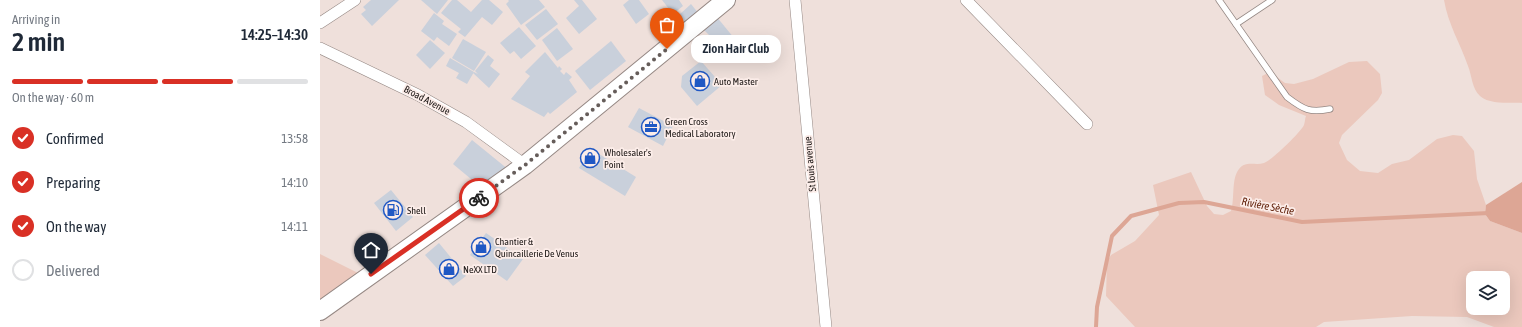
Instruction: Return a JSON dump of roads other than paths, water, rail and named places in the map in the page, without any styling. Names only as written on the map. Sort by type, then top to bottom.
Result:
[{"type":"main road","points":[[320,311],[525,165],[726,0]]},
{"type":"street","points":[[320,23],[340,4],[355,0]]},
{"type":"street","name":"St louis avenue","points":[[795,0],[826,327]]},
{"type":"street","points":[[966,0],[1087,124]]},
{"type":"street","name":"Broad Avenue","points":[[320,48],[418,95],[466,122],[525,165]]},
{"type":"lane","points":[[1220,0],[1287,97],[1308,110],[1316,111],[1330,109]]},
{"type":"lane","points":[[1236,24],[1272,0]]},
{"type":"waterway","name":"Rivière Sèche","points":[[1096,327],[1097,307],[1112,236],[1131,216],[1179,203],[1204,202],[1302,222],[1489,213]]},
{"type":"place","name":"Zion Hair Club","points":[[667,49]]},
{"type":"place","name":"Auto Master","points":[[700,81]]},
{"type":"place","name":"Green Cross Medical Laboratory","points":[[651,127]]},
{"type":"place","name":"Wholesaler's Point","points":[[590,158]]},
{"type":"place","name":"Shell","points":[[393,210]]},
{"type":"place","name":"Chantier & Quincaillerie De Venus","points":[[481,247]]},
{"type":"place","name":"NeXX LTD","points":[[449,269]]}]
